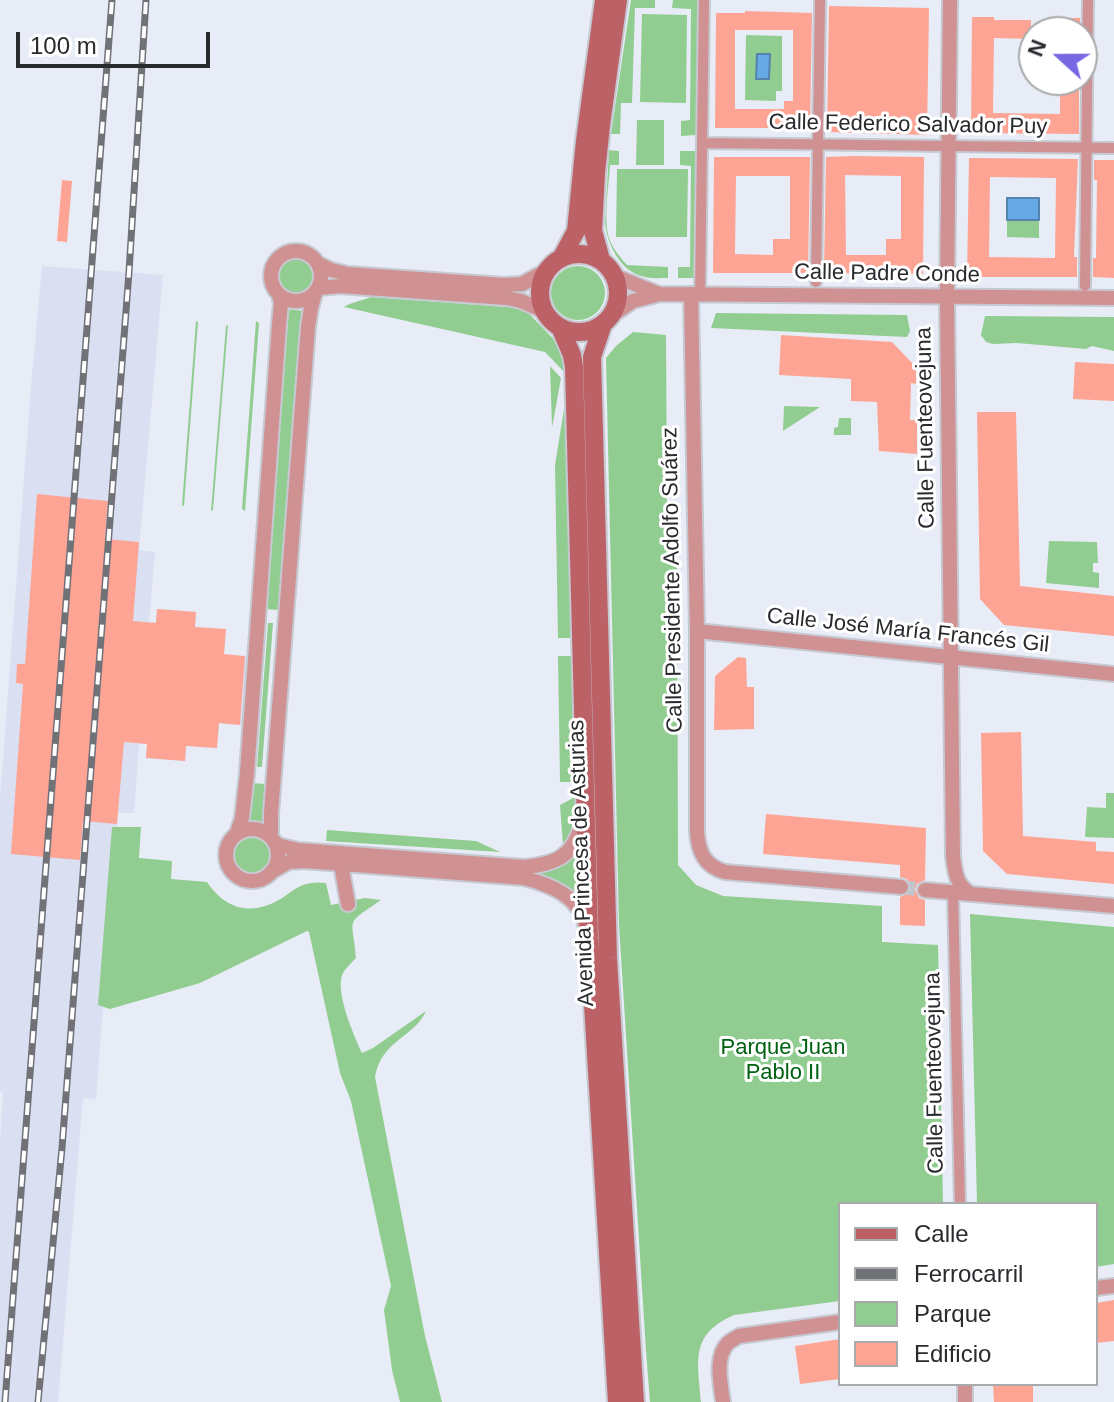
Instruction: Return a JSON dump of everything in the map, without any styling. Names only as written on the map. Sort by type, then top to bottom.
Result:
[{"type":"main road","points":[[562,257],[582,253],[601,260],[615,276],[619,290],[617,303],[607,320],[593,330],[570,331],[551,320],[540,298],[538,276],[562,257],[576,231],[604,0]]},
{"type":"main road","points":[[601,260],[593,231],[597,153],[618,0]]},
{"type":"main road","name":"Avenida Princesa de Asturias","points":[[607,320],[592,357],[608,958],[635,1402]]},
{"type":"main road","name":"Avenida Princesa de Asturias","points":[[560,327],[574,367],[589,938],[617,1402]]},
{"type":"street","name":"Calle Presidente Adolfo Suárez","points":[[704,0],[696,294],[697,843],[707,862],[725,872],[901,887]]},
{"type":"street","points":[[816,282],[820,0]]},
{"type":"street","name":"Calle Fuenteovejuna","points":[[950,0],[947,297],[953,856],[957,879],[971,894]]},
{"type":"street","points":[[1085,286],[1088,0]]},
{"type":"street","name":"Calle Federico Salvador Puy","points":[[702,143],[1114,148]]},
{"type":"street","points":[[538,276],[514,285],[363,276],[338,273],[319,264],[308,253],[292,250],[274,263],[270,277],[279,295],[301,301],[317,290],[340,286],[507,298],[544,311]]},
{"type":"street","points":[[279,295],[281,303],[247,773],[242,818],[225,855],[233,874],[242,880],[253,881],[263,879],[271,872],[278,853],[273,839],[271,813],[308,327],[321,271],[319,264]]},
{"type":"street","name":"Calle Padre Conde","points":[[615,276],[660,294]]},
{"type":"street","name":"Calle Padre Conde","points":[[607,320],[633,301],[660,294],[1114,298]]},
{"type":"street","name":"Calle José María Francés Gil","points":[[697,631],[1114,674]]},
{"type":"street","name":"Avenida Princesa de Asturias","points":[[273,839],[281,846],[299,850],[524,867],[545,865],[570,850],[578,838],[585,808]]},
{"type":"street","points":[[237,833],[254,828],[273,839]]},
{"type":"street","points":[[953,856],[947,875],[930,890],[1114,906]]},
{"type":"street","name":"Avenida Princesa de Asturias","points":[[271,872],[296,861],[524,878],[558,889],[585,920],[589,938]]},
{"type":"street","points":[[341,864],[348,904]]},
{"type":"street","name":"Calle Fuenteovejuna","points":[[953,892],[960,1202]]},
{"type":"street","points":[[723,1402],[720,1365],[728,1342],[739,1336],[838,1322]]},
{"type":"shaded area","points":[[42,266],[163,275],[139,550],[155,552],[149,622],[156,622],[157,609],[196,612],[195,637],[226,629],[224,655],[253,657],[248,726],[219,723],[217,748],[193,747],[194,737],[187,736],[185,761],[146,758],[147,744],[139,744],[134,813],[118,813],[96,1099],[83,1098],[58,1402],[0,1402],[0,1141],[3,1092],[0,1091],[0,799]]},
{"type":"green space","points":[[631,0],[655,0],[655,8],[635,8],[632,103],[621,103],[620,134],[611,134]]},
{"type":"green space","points":[[673,0],[698,0],[696,135],[681,136],[681,121],[690,120],[691,9],[672,8]]},
{"type":"green space","points":[[642,14],[687,15],[686,103],[640,102]]},
{"type":"green space","points":[[746,35],[782,36],[782,91],[776,91],[776,101],[745,100]]},
{"type":"green space","points":[[637,120],[664,120],[664,165],[636,165]]},
{"type":"green space","points":[[609,150],[619,151],[619,165],[610,165],[606,212],[609,239],[605,223]]},
{"type":"green space","points":[[680,151],[696,151],[695,278],[678,278],[678,267],[690,267],[691,166],[680,165]]},
{"type":"green space","points":[[617,169],[688,169],[687,237],[616,237]]},
{"type":"green space","points":[[1007,220],[1039,220],[1039,238],[1007,237]]},
{"type":"green space","points":[[610,243],[627,265],[668,267],[668,278],[647,278],[627,268]]},
{"type":"green space","points":[[296,258],[309,263],[314,276],[309,289],[296,294],[283,289],[278,276],[283,263]]},
{"type":"green space","points":[[578,266],[597,274],[605,293],[597,312],[578,320],[559,312],[551,293],[559,274]]},
{"type":"green space","points":[[371,297],[520,308],[556,342],[568,376],[545,352],[344,307]]},
{"type":"green space","points":[[286,309],[303,311],[279,610],[264,609]]},
{"type":"green space","points":[[716,313],[907,315],[910,331],[907,337],[711,328]]},
{"type":"green space","points":[[985,316],[1114,317],[1114,351],[1092,346],[1086,349],[993,344],[986,342],[981,335]]},
{"type":"green space","points":[[256,321],[259,323],[245,511],[242,509]]},
{"type":"green space","points":[[198,322],[184,506],[182,505]]},
{"type":"green space","points":[[226,326],[213,510],[211,511]]},
{"type":"green space","name":"Parque Juan Pablo II","points":[[633,332],[666,335],[667,510],[677,511],[678,865],[696,885],[723,896],[882,906],[882,942],[938,945],[943,1202],[838,1202],[838,1301],[734,1315],[709,1331],[698,1362],[701,1402],[650,1402],[619,925],[606,358]]},
{"type":"green space","points":[[550,366],[561,378],[552,428]]},
{"type":"green space","points":[[567,391],[573,638],[558,638],[555,465]]},
{"type":"green space","points":[[784,406],[820,407],[783,431]]},
{"type":"green space","points":[[839,418],[851,418],[851,435],[834,435]]},
{"type":"green space","points":[[1049,541],[1097,542],[1098,563],[1093,563],[1093,572],[1099,573],[1099,588],[1046,583]]},
{"type":"green space","points":[[268,623],[273,623],[262,767],[257,767]]},
{"type":"green space","points":[[558,656],[573,656],[576,782],[560,782]]},
{"type":"green space","points":[[251,783],[267,784],[263,823],[247,821]]},
{"type":"green space","points":[[1106,793],[1114,793],[1114,838],[1085,837],[1087,807],[1106,808]]},
{"type":"green space","points":[[577,796],[574,822],[563,845],[560,805]]},
{"type":"green space","points":[[112,827],[141,827],[139,858],[172,861],[171,879],[207,882],[219,896],[241,908],[268,905],[301,886],[316,882],[326,883],[331,905],[365,898],[381,900],[353,923],[356,958],[343,973],[341,990],[346,1013],[362,1053],[426,1011],[414,1028],[384,1055],[375,1077],[425,1336],[442,1402],[400,1402],[384,1310],[391,1286],[351,1101],[340,1073],[309,932],[200,983],[110,1009],[98,1005]]},
{"type":"green space","points":[[327,830],[476,841],[500,852],[326,841]]},
{"type":"green space","points":[[252,838],[265,843],[270,856],[265,869],[252,874],[239,869],[234,856],[239,843]]},
{"type":"green space","points":[[577,852],[578,901],[560,885],[538,874],[560,866]]},
{"type":"green space","points":[[970,914],[1114,927],[1114,1264],[1098,1267],[1098,1202],[977,1202]]},
{"type":"water","points":[[757,54],[770,54],[769,79],[756,79]]},
{"type":"water","points":[[1007,198],[1039,198],[1039,220],[1007,220]]},
{"type":"building","points":[[829,6],[929,8],[927,135],[827,132]]},
{"type":"building","points":[[716,13],[812,13],[810,128],[715,128]],"holes":[[[735,30],[793,30],[793,101],[784,101],[784,109],[735,109]]]},
{"type":"building","points":[[972,17],[1018,20],[1018,39],[994,38],[993,113],[1060,114],[1060,96],[1079,96],[1079,134],[971,133]]},
{"type":"building","points":[[714,157],[810,157],[808,273],[713,273]],"holes":[[[736,176],[790,176],[790,239],[773,239],[773,255],[735,254]]]},
{"type":"building","points":[[826,157],[924,157],[923,274],[824,273]],"holes":[[[845,175],[901,176],[901,239],[886,239],[886,255],[846,255]]]},
{"type":"building","points":[[969,158],[1078,159],[1074,257],[1077,257],[1077,277],[967,277]],"holes":[[[990,177],[1056,178],[1055,258],[989,257]]]},
{"type":"building","points":[[1094,160],[1114,160],[1114,278],[1093,277],[1097,180],[1094,180]]},
{"type":"building","points":[[62,180],[72,181],[67,242],[57,241]]},
{"type":"building","points":[[781,335],[892,342],[916,367],[916,384],[911,383],[910,420],[917,420],[917,454],[879,451],[877,402],[851,401],[851,379],[779,375]]},
{"type":"building","points":[[1075,362],[1114,364],[1114,401],[1073,399]]},
{"type":"building","points":[[977,412],[1016,412],[1020,586],[1114,596],[1114,636],[1004,625],[980,599]]},
{"type":"building","points":[[37,494],[108,501],[105,539],[139,542],[133,621],[156,623],[157,609],[196,612],[195,627],[226,629],[224,654],[245,656],[240,725],[219,723],[217,748],[186,746],[185,761],[146,758],[147,744],[124,742],[117,824],[83,821],[80,860],[11,854],[23,684],[16,683],[17,664],[25,664]]},
{"type":"building","points":[[738,657],[746,658],[747,687],[754,687],[754,729],[714,730],[715,676]]},
{"type":"building","points":[[1021,732],[1023,836],[1096,842],[1096,851],[1114,852],[1114,884],[1007,874],[983,851],[981,733]]},
{"type":"building","points":[[766,814],[926,828],[925,880],[917,884],[915,890],[919,898],[925,900],[925,926],[900,925],[900,897],[909,893],[911,887],[907,879],[900,877],[900,865],[763,854]]},
{"type":"building","points":[[1114,1300],[1114,1341],[1098,1343],[1098,1303]]},
{"type":"building","points":[[838,1339],[838,1379],[800,1384],[795,1346]]},
{"type":"building","points":[[993,1386],[1033,1386],[1033,1402],[994,1402]]},
{"type":"tunnel","points":[[901,887],[925,890]]},
{"type":"railway","points":[[5,1402],[112,0]]},
{"type":"railway","points":[[38,1402],[62,1148],[129,272],[146,0]]}]
